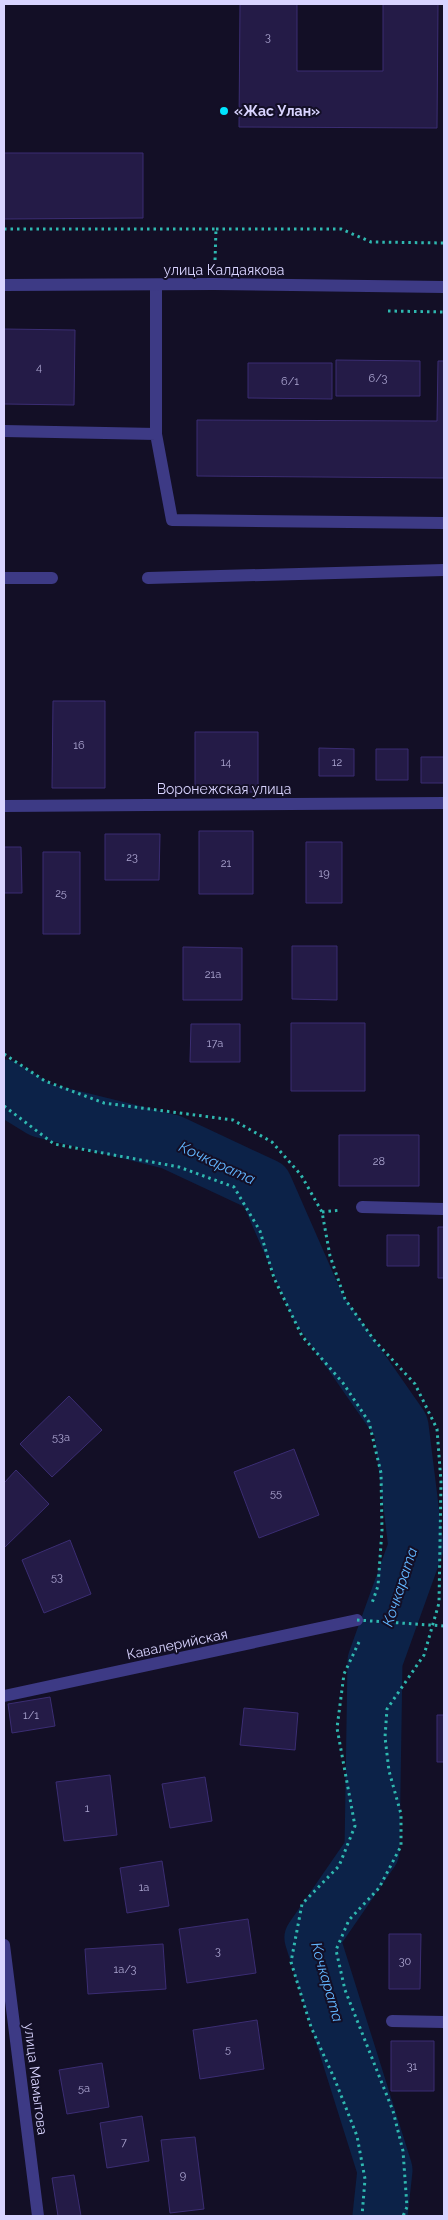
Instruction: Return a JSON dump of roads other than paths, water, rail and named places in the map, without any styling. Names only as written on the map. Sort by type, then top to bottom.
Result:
[{"type":"street","name":"улица Калдаякова","points":[[4,285],[214,284],[444,287]]},
{"type":"street","points":[[156,285],[156,434],[172,520],[444,523]]},
{"type":"street","points":[[4,431],[156,434]]},
{"type":"street","points":[[148,578],[444,570]]},
{"type":"street","points":[[4,578],[52,578]]},
{"type":"street","name":"Воронежская улица","points":[[4,806],[444,803]]},
{"type":"street","points":[[362,1208],[444,1208]]},
{"type":"street","name":"Кавалерийская","points":[[4,1696],[360,1624]]},
{"type":"street","name":"улица Мамытова","points":[[4,1945],[38,2216]]},
{"type":"street","points":[[392,2021],[444,2022]]},
{"type":"waterway","name":"Кочкарата","points":[[4,1087],[41,1110],[171,1142],[265,1186],[318,1307],[401,1426],[416,1547],[375,1661],[372,1851],[312,1938],[385,2170],[380,2216]]},
{"type":"place","name":"«Жас Улан»","points":[[224,111]]}]
